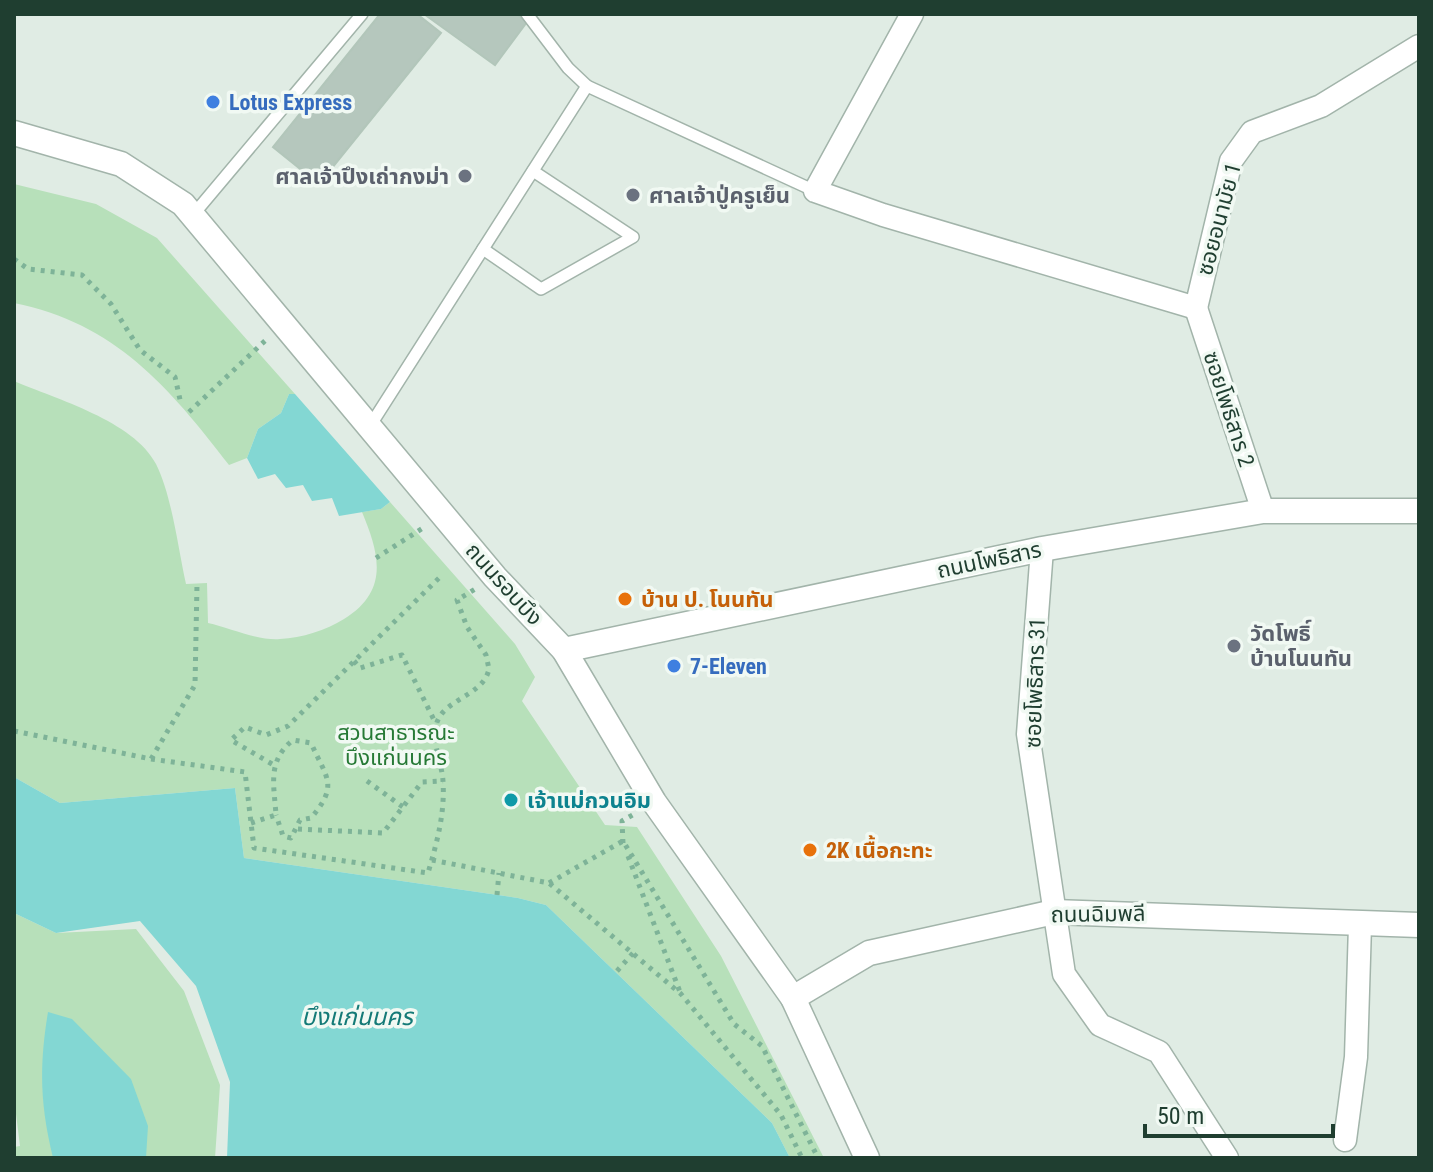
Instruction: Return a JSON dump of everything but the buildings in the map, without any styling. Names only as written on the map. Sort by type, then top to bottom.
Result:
[{"type":"street","points":[[912,14],[815,191],[883,215],[1196,308]]},
{"type":"street","name":"ซอยอนามัย 1","points":[[1196,308],[1231,161],[1252,132],[1321,106],[1419,46]]},
{"type":"street","name":"ถนนรอบบึง","points":[[14,133],[121,164],[183,204],[495,577],[564,650],[654,802],[793,998],[867,1158]]},
{"type":"street","name":"ซอยโพธิสาร 2","points":[[1196,308],[1263,511]]},
{"type":"street","name":"ถนนโพธิสาร","points":[[564,650],[1042,549],[1263,511],[1419,511]]},
{"type":"street","name":"ซอยโพธิสาร 31","points":[[1042,549],[1028,734],[1064,974],[1100,1025],[1159,1052],[1227,1158]]},
{"type":"street","name":"ถนนฉิมพลี","points":[[793,998],[869,953],[1054,912],[1165,913],[1360,925],[1419,925]]},
{"type":"street","points":[[1345,1140],[1356,1057],[1360,925]]},
{"type":"lane","points":[[193,215],[362,14]]},
{"type":"lane","points":[[528,14],[568,68],[587,86],[815,191]]},
{"type":"lane","points":[[370,427],[587,86]]},
{"type":"lane","points":[[483,249],[541,289],[633,237],[533,171]]},
{"type":"path","points":[[14,259],[28,269],[82,275],[111,304],[140,350],[175,377],[181,404]]},
{"type":"path","points":[[189,412],[284,324]]},
{"type":"path","points":[[376,558],[444,515]]},
{"type":"path","points":[[436,724],[442,713],[488,677],[486,655],[467,627],[457,600],[495,577]]},
{"type":"path","points":[[272,764],[231,740],[245,727],[266,735],[288,726],[439,578]]},
{"type":"path","points":[[151,759],[195,685],[197,584]]},
{"type":"path","points":[[14,731],[151,759],[245,772],[254,848],[428,873],[443,824],[443,781],[436,724],[402,655],[360,668],[354,661]]},
{"type":"path","points":[[293,740],[311,743],[329,783],[328,798],[311,818],[300,820],[291,838],[283,836],[276,815],[272,764],[293,740]]},
{"type":"path","points":[[367,781],[403,807]]},
{"type":"path","points":[[298,829],[383,833],[422,782],[443,781]]},
{"type":"path","points":[[654,802],[622,821],[623,841],[681,994]]},
{"type":"path","points":[[251,823],[276,815]]},
{"type":"path","points":[[549,883],[623,841]]},
{"type":"path","points":[[623,841],[734,1024],[762,1046],[818,1158]]},
{"type":"path","points":[[432,860],[549,883],[681,994],[781,1115],[802,1158]]},
{"type":"path","points":[[497,895],[499,873]]},
{"type":"path","points":[[617,971],[633,953]]},
{"type":"green space","points":[[14,184],[96,204],[157,238],[295,394],[289,394],[281,413],[258,429],[247,458],[229,465],[161,385],[111,342],[50,313],[14,303]]},
{"type":"green space","name":"สวนสาธารณะ บึงแก่นนคร","points":[[14,381],[92,413],[130,435],[145,449],[162,477],[186,584],[207,583],[208,623],[254,636],[280,639],[314,633],[344,619],[368,597],[377,571],[373,543],[362,512],[381,509],[390,502],[515,644],[535,677],[522,701],[605,825],[637,827],[721,956],[824,1158],[790,1158],[772,1123],[546,905],[518,898],[244,858],[235,788],[60,803],[14,777]]},
{"type":"green space","points":[[14,913],[56,933],[136,929],[184,991],[220,1085],[215,1158],[14,1158],[14,1147],[20,1146],[14,1098]]},
{"type":"water","points":[[289,394],[295,394],[390,502],[381,509],[339,516],[332,498],[312,501],[303,485],[286,488],[275,474],[258,479],[247,458],[258,429],[281,413]]},
{"type":"water","name":"บึงแก่นนคร","points":[[14,777],[60,803],[235,788],[244,858],[518,898],[546,905],[772,1123],[790,1158],[227,1158],[230,1082],[196,986],[140,921],[56,933],[14,913]]},
{"type":"water","points":[[48,1012],[72,1019],[131,1079],[148,1126],[146,1158],[53,1158],[42,1085]]},
{"type":"place","name":"Lotus Express","points":[[213,102]]},
{"type":"place","name":"ศาลเจ้าปึงเถ่ากงม่า","points":[[465,176]]},
{"type":"place","name":"ศาลเจ้าปู่ครูเย็น","points":[[633,195]]},
{"type":"place","name":"บ้าน ป. โนนทัน","points":[[625,599]]},
{"type":"place","name":"วัดโพธิ์ บ้านโนนทัน","points":[[1234,646]]},
{"type":"place","name":"7-Eleven","points":[[674,666]]},
{"type":"place","name":"เจ้าแม่กวนอิม","points":[[511,800]]},
{"type":"place","name":"2K เนื้อกะทะ","points":[[810,850]]}]
